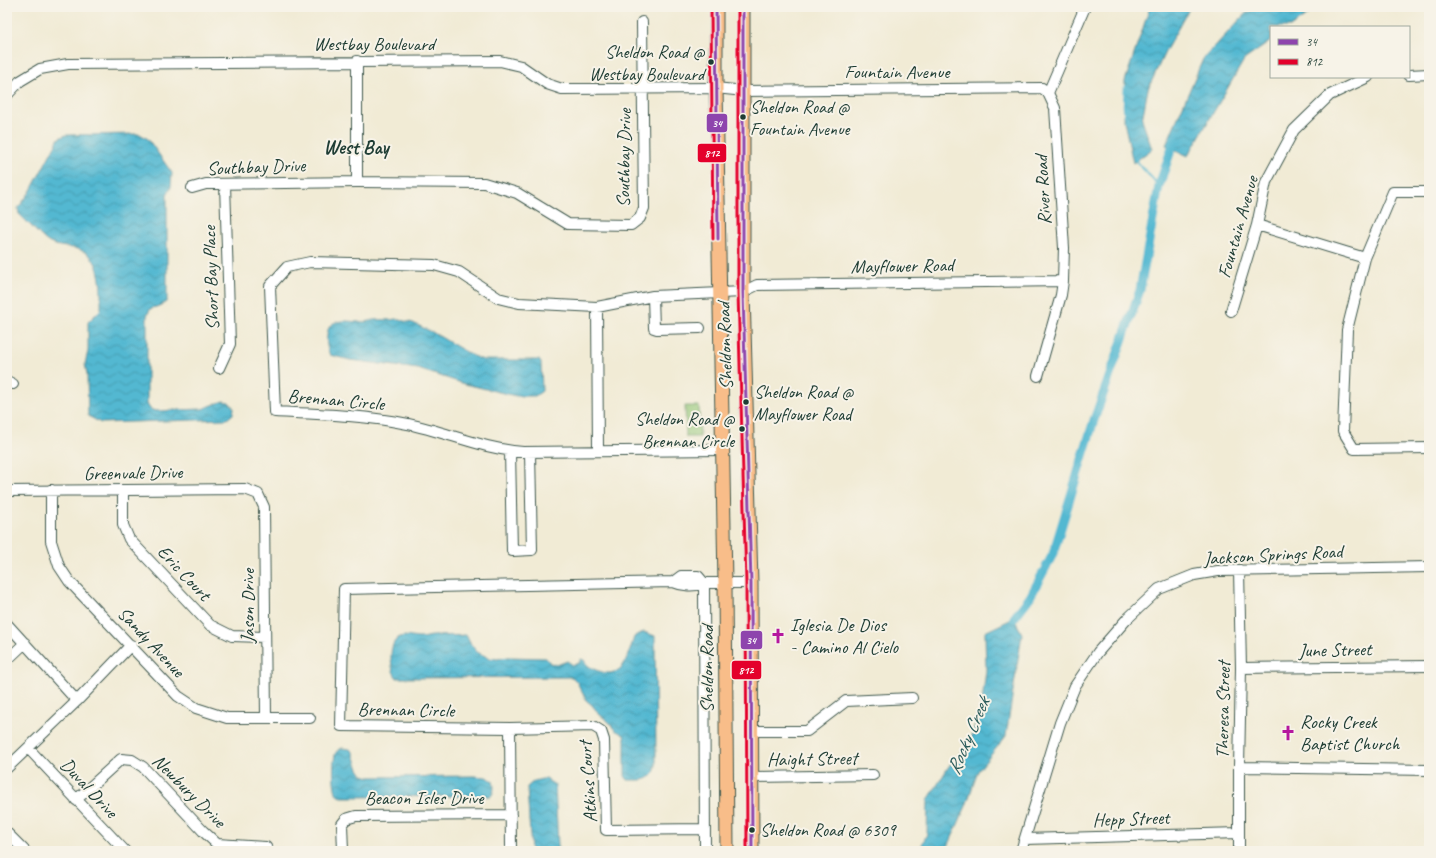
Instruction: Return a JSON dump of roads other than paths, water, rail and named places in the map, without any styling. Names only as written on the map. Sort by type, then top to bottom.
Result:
[{"type":"main road","name":"Sheldon Road","points":[[716,7],[719,292],[725,583],[727,851]]},
{"type":"main road","name":"Sheldon Road","points":[[744,7],[743,292],[751,583],[752,851]]},
{"type":"street","points":[[1048,93],[1085,7]]},
{"type":"street","name":"Southbay Drive","points":[[192,188],[206,184],[357,182],[484,183],[517,193],[568,224],[631,225],[640,218],[644,208],[642,22]]},
{"type":"street","name":"Westbay Boulevard","points":[[7,95],[20,81],[40,70],[68,64],[357,61],[500,61],[521,66],[547,84],[562,89],[716,88],[744,91]]},
{"type":"street","points":[[357,61],[357,182]]},
{"type":"street","points":[[1410,75],[1429,74]]},
{"type":"street","name":"Fountain Avenue","points":[[1231,311],[1257,225],[1266,182],[1294,130],[1330,95],[1366,78]]},
{"type":"street","name":"Fountain Avenue","points":[[744,91],[1042,88],[1048,93]]},
{"type":"street","name":"River Road","points":[[1038,376],[1061,295],[1063,281],[1064,248],[1055,108],[1048,93]]},
{"type":"street","name":"Short Bay Place","points":[[219,368],[230,344],[225,184]]},
{"type":"street","points":[[1429,192],[1393,192],[1365,258],[1347,330],[1343,431],[1354,449],[1429,448]]},
{"type":"street","points":[[1257,225],[1365,258]]},
{"type":"street","name":"Brennan Circle","points":[[722,450],[510,451],[483,446],[408,424],[340,415],[275,412],[270,286],[288,268],[310,262],[434,265],[459,272],[498,298],[519,303],[597,307],[652,296],[743,292]]},
{"type":"street","name":"Mayflower Road","points":[[743,292],[757,285],[1063,281]]},
{"type":"street","points":[[652,296],[654,328],[700,328]]},
{"type":"street","points":[[597,307],[598,451]]},
{"type":"street","points":[[510,451],[512,551],[532,550],[530,452]]},
{"type":"street","name":"Greenvale Drive","points":[[7,491],[245,489],[258,494]]},
{"type":"street","name":"Sandy Avenue","points":[[51,490],[51,541],[59,566],[69,581],[132,645],[178,696],[196,708],[226,718],[310,718]]},
{"type":"street","name":"Eric Court","points":[[123,490],[123,524],[129,539],[210,625],[232,636],[265,637]]},
{"type":"street","name":"Jason Drive","points":[[258,494],[264,507],[266,718]]},
{"type":"street","name":"Jackson Springs Road","points":[[1020,851],[1063,717],[1075,686],[1098,652],[1126,620],[1159,589],[1194,576],[1218,571],[1429,567]]},
{"type":"street","name":"Theresa Street","points":[[1239,570],[1241,668],[1239,851]]},
{"type":"street","name":"Brennan Circle","points":[[601,732],[593,726],[510,728],[341,726],[344,589],[673,582],[680,576],[698,576],[704,583],[751,583]]},
{"type":"street","points":[[704,583],[705,851]]},
{"type":"street","points":[[7,624],[77,701]]},
{"type":"street","points":[[7,660],[25,643]]},
{"type":"street","points":[[7,768],[77,701],[132,645]]},
{"type":"street","name":"June Street","points":[[1241,668],[1429,666]]},
{"type":"street","points":[[752,731],[807,731],[846,701],[912,698]]},
{"type":"street","points":[[510,728],[511,851]]},
{"type":"street","name":"Atkins Court","points":[[601,732],[604,740],[606,830],[705,828]]},
{"type":"street","name":"Duval Drive","points":[[28,748],[125,851]]},
{"type":"street","name":"Newbury Drive","points":[[76,800],[121,759],[132,760],[144,767],[203,831],[217,844],[266,847],[268,851]]},
{"type":"street","points":[[1239,767],[1429,770]]},
{"type":"street","name":"Haight Street","points":[[752,778],[873,775]]},
{"type":"street","name":"Beacon Isles Drive","points":[[343,851],[342,824],[346,819],[356,816],[511,815]]},
{"type":"street","points":[[7,833],[25,851]]},
{"type":"street","name":"Hepp Street","points":[[1025,839],[1239,833]]},
{"type":"water","points":[[1150,7],[1190,7],[1165,52],[1148,89],[1142,120],[1152,149],[1133,163],[1124,121],[1125,81]]},
{"type":"water","points":[[1257,7],[1319,7],[1291,26],[1270,26],[1270,42],[1244,60],[1188,156],[1166,145],[1203,59],[1245,14]]},
{"type":"water","points":[[140,134],[148,139],[172,173],[171,187],[167,195],[167,301],[162,305],[150,309],[147,316],[147,404],[150,409],[155,411],[202,409],[223,401],[229,402],[234,408],[233,414],[227,419],[101,423],[88,416],[87,374],[85,364],[88,351],[88,322],[101,309],[100,277],[90,255],[79,249],[58,246],[50,243],[19,214],[18,208],[30,192],[59,138],[66,135]]},
{"type":"water","points":[[396,319],[413,323],[483,360],[539,360],[541,363],[542,391],[535,396],[516,396],[465,384],[418,369],[350,360],[330,355],[327,346],[328,329],[336,322],[365,322],[373,320]]},
{"type":"water","points":[[1014,618],[1022,634],[1006,736],[978,771],[966,806],[946,851],[919,851],[927,834],[928,800],[949,766],[968,745],[981,709],[986,671],[985,632]]},
{"type":"water","points":[[644,632],[655,636],[656,765],[653,775],[642,780],[628,780],[625,776],[624,735],[615,730],[609,722],[586,700],[577,682],[572,677],[397,678],[393,671],[391,658],[393,644],[398,638],[401,637],[406,636],[420,638],[430,636],[466,635],[477,652],[489,658],[546,658],[550,663],[557,665],[567,661],[573,665],[579,663],[581,659],[592,668],[607,673],[614,672],[624,664],[630,652],[634,637]]},
{"type":"water","points":[[342,748],[350,749],[353,752],[359,769],[363,775],[370,777],[486,777],[493,781],[493,792],[491,796],[342,797],[337,795],[336,791],[334,761],[336,752]]},
{"type":"water","points":[[546,779],[555,785],[558,846],[560,851],[531,851],[527,787],[534,781]]},
{"type":"waterway","name":"Rocky Creek","points":[[1125,86],[1125,115]]},
{"type":"waterway","points":[[1014,618],[1030,597],[1053,554],[1094,420],[1140,290],[1159,186],[1175,138]]},
{"type":"waterway","name":"Rocky Creek","points":[[1136,158],[1137,162],[1159,186]]},
{"type":"place","name":"Sheldon Road @ Westbay Boulevard","points":[[711,62]]},
{"type":"place","name":"Sheldon Road @ Fountain Avenue","points":[[743,117]]},
{"type":"place","name":"Sheldon Road @ Mayflower Road","points":[[746,402]]},
{"type":"place","name":"Sheldon Road @ Brennan Circle","points":[[742,429]]},
{"type":"place","name":"Iglesia De Dios - Camino Al Cielo","points":[[778,636]]},
{"type":"place","name":"Rocky Creek Baptist Church","points":[[1288,733]]},
{"type":"place","name":"Sheldon Road @ 6309","points":[[752,830]]},
{"type":"district","name":"West Bay","points":[[356,147]]}]
